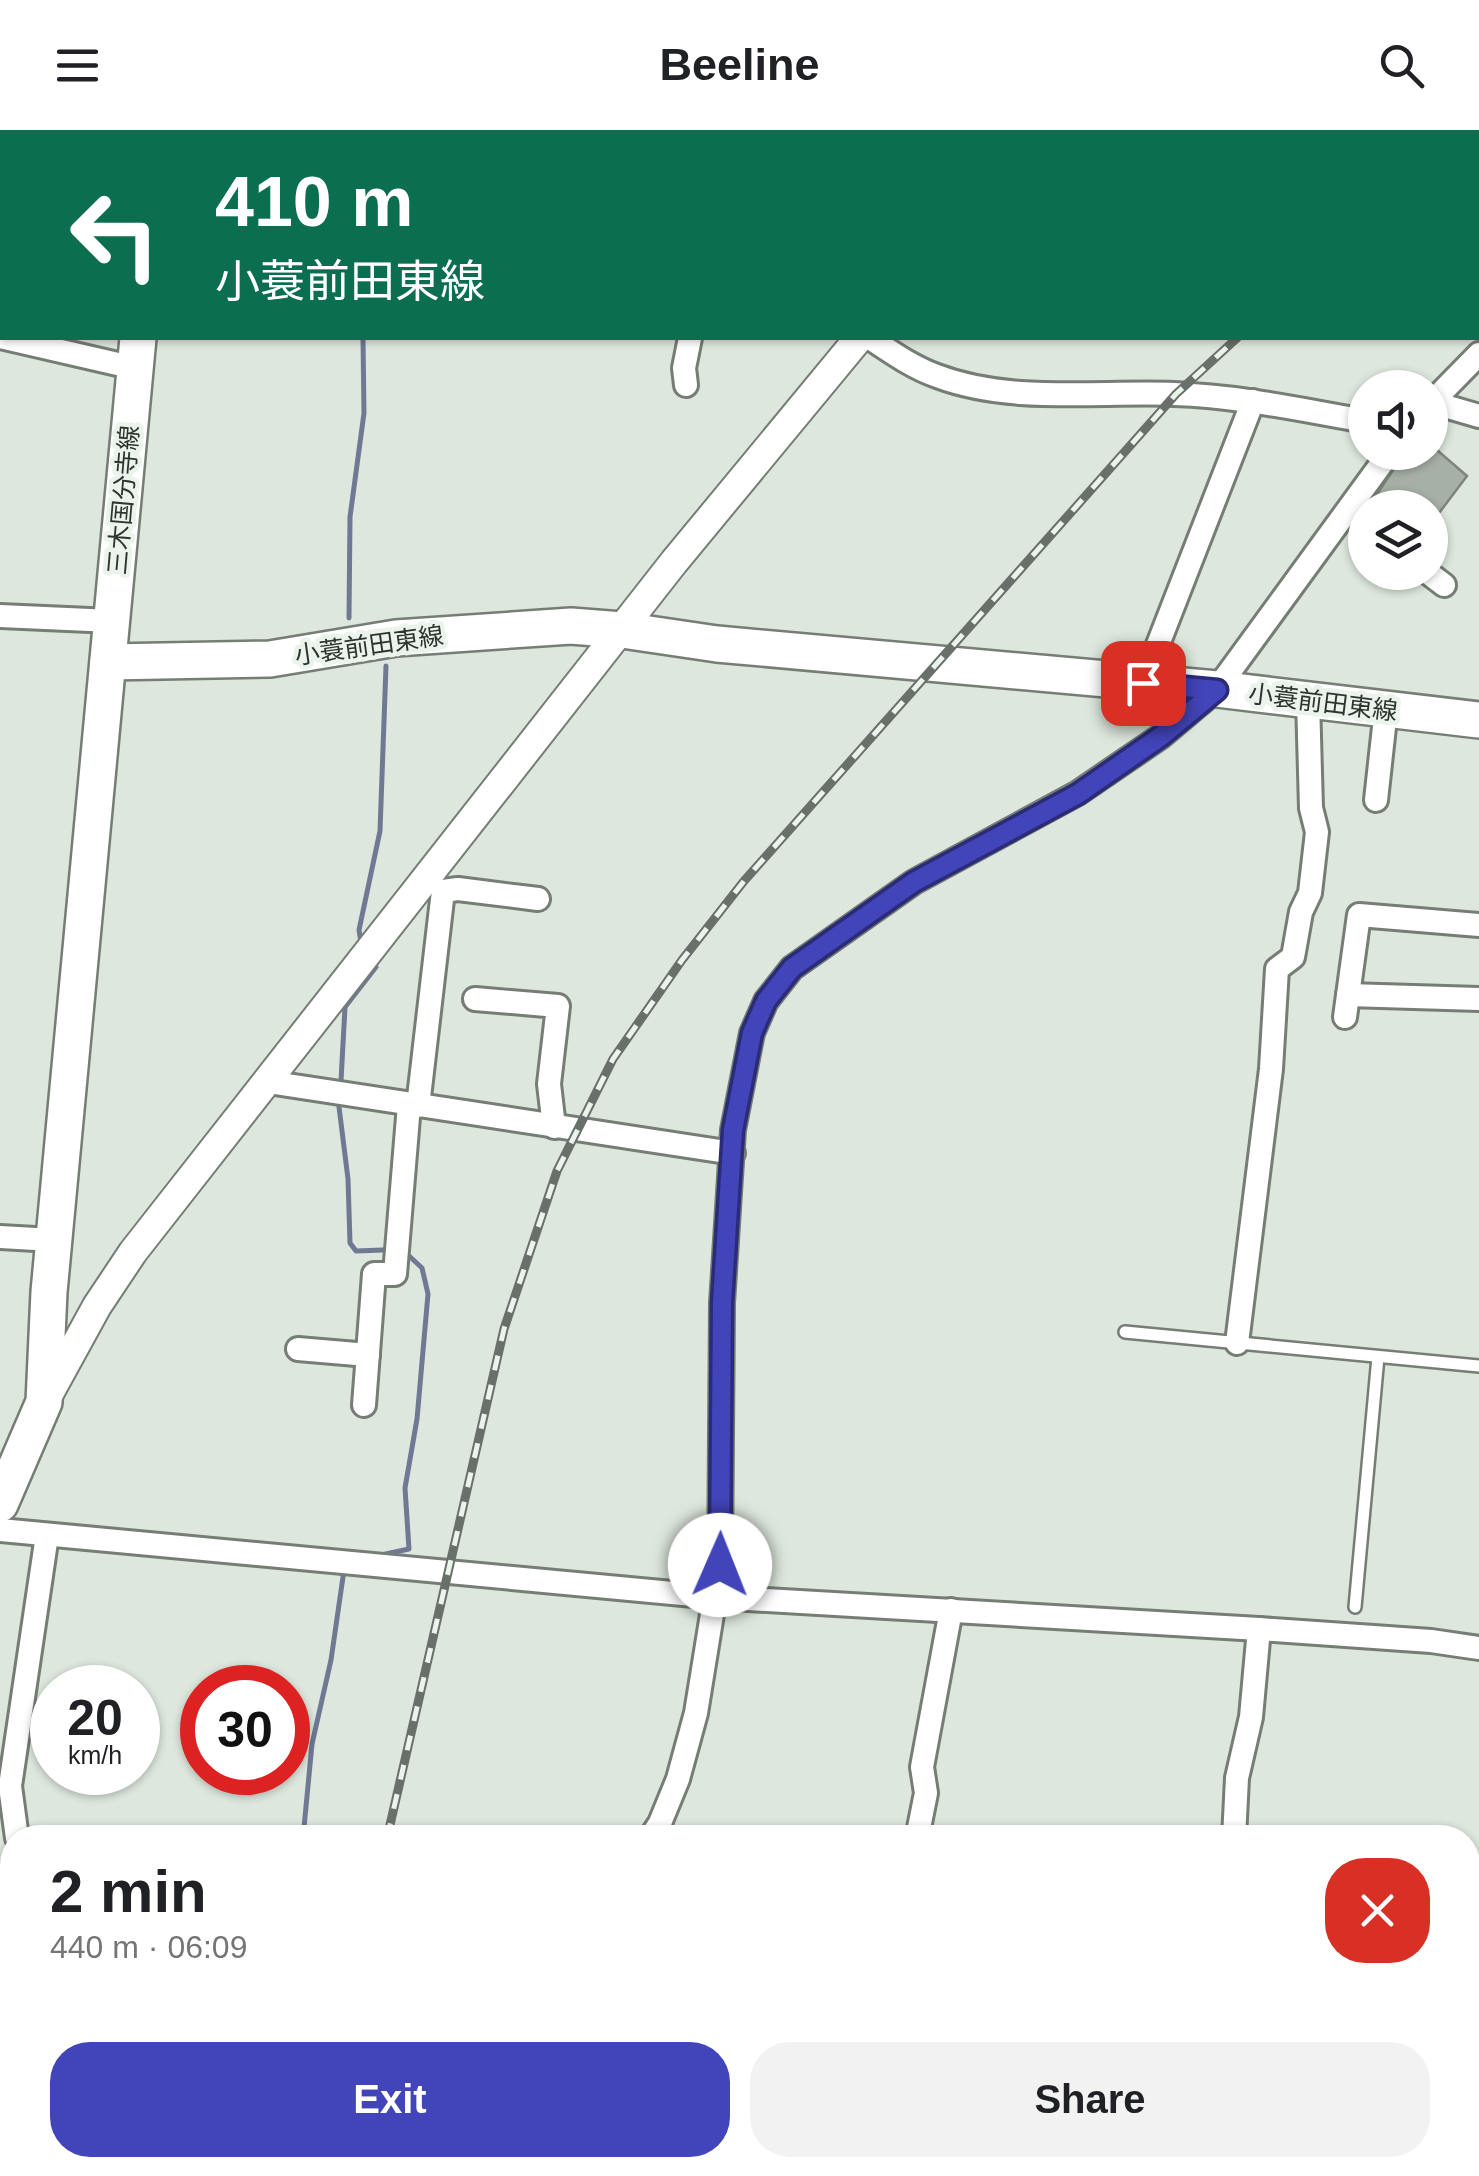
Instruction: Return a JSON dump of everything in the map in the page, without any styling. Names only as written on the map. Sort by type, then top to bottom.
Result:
[{"type":"main road","name":"三木国分寺線","points":[[108,662],[131,356]]},
{"type":"main road","name":"小蓑前田東線","points":[[108,662],[270,659],[396,638],[572,626],[1479,720]]},
{"type":"main road","points":[[0,1504],[44,1402],[54,1240],[108,662]]},
{"type":"street","points":[[21,340],[131,356]]},
{"type":"street","points":[[686,386],[684,368],[690,340]]},
{"type":"street","points":[[44,1402],[97,1306],[133,1252],[268,1082],[435,886],[622,630],[857,340]]},
{"type":"street","points":[[873,340],[935,376],[966,386],[1002,391],[1176,394],[1253,401],[1348,418]]},
{"type":"street","points":[[1448,383],[1475,351]]},
{"type":"street","points":[[1143,683],[1253,401]]},
{"type":"street","points":[[1448,408],[1479,416]]},
{"type":"street","points":[[659,1825],[696,1713],[720,1565],[723,1271],[733,1130],[752,1033],[766,1001],[792,968],[914,882],[1078,794],[1160,737],[1217,690],[1348,528]]},
{"type":"street","points":[[0,616],[112,621]]},
{"type":"street","points":[[1236,1343],[1271,1069],[1276,969],[1293,957],[1312,878],[1317,832],[1310,808],[1308,700]]},
{"type":"street","points":[[1376,800],[1386,709]]},
{"type":"street","points":[[435,886],[538,899]]},
{"type":"street","points":[[364,1405],[374,1274],[396,1274],[435,886]]},
{"type":"street","points":[[1479,924],[1359,915],[1347,1006],[1479,1000]]},
{"type":"street","points":[[475,999],[558,1006],[548,1084],[554,1127]]},
{"type":"street","points":[[268,1082],[733,1154]]},
{"type":"street","points":[[0,1238],[54,1240]]},
{"type":"street","points":[[298,1349],[368,1355]]},
{"type":"street","points":[[0,1530],[715,1597],[1259,1628],[1479,1648]]},
{"type":"street","points":[[16,1825],[10,1786],[47,1534]]},
{"type":"street","points":[[919,1825],[926,1792],[922,1767],[951,1610]]},
{"type":"street","points":[[1235,1825],[1237,1778],[1251,1717],[1259,1628]]},
{"type":"lane","points":[[1124,1332],[1479,1366]]},
{"type":"lane","points":[[1355,1608],[1378,1356]]},
{"type":"building","points":[[1448,460],[1467,476],[1448,501],[1448,490],[1380,490],[1393,470],[1448,470]]},
{"type":"waterway","points":[[349,618],[350,517],[364,413],[363,340]]},
{"type":"waterway","points":[[361,942],[359,930],[380,831],[386,666]]},
{"type":"waterway","points":[[341,1081],[345,1007],[376,967]]},
{"type":"waterway","points":[[339,1107],[348,1179],[350,1243],[356,1251],[383,1250]]},
{"type":"waterway","points":[[381,1555],[409,1549],[405,1488],[417,1419],[428,1294],[422,1268],[407,1254]]},
{"type":"waterway","points":[[304,1825],[312,1744],[331,1660],[344,1570]]},
{"type":"railway","points":[[390,1825],[504,1329],[557,1171],[613,1059],[682,960],[744,881],[1176,394],[1235,340]]},
{"type":"route","points":[[720,1565],[722,1303],[733,1130],[752,1033],[766,1001],[792,968],[914,882],[1078,794],[1160,737],[1217,690],[1143,683]]}]
